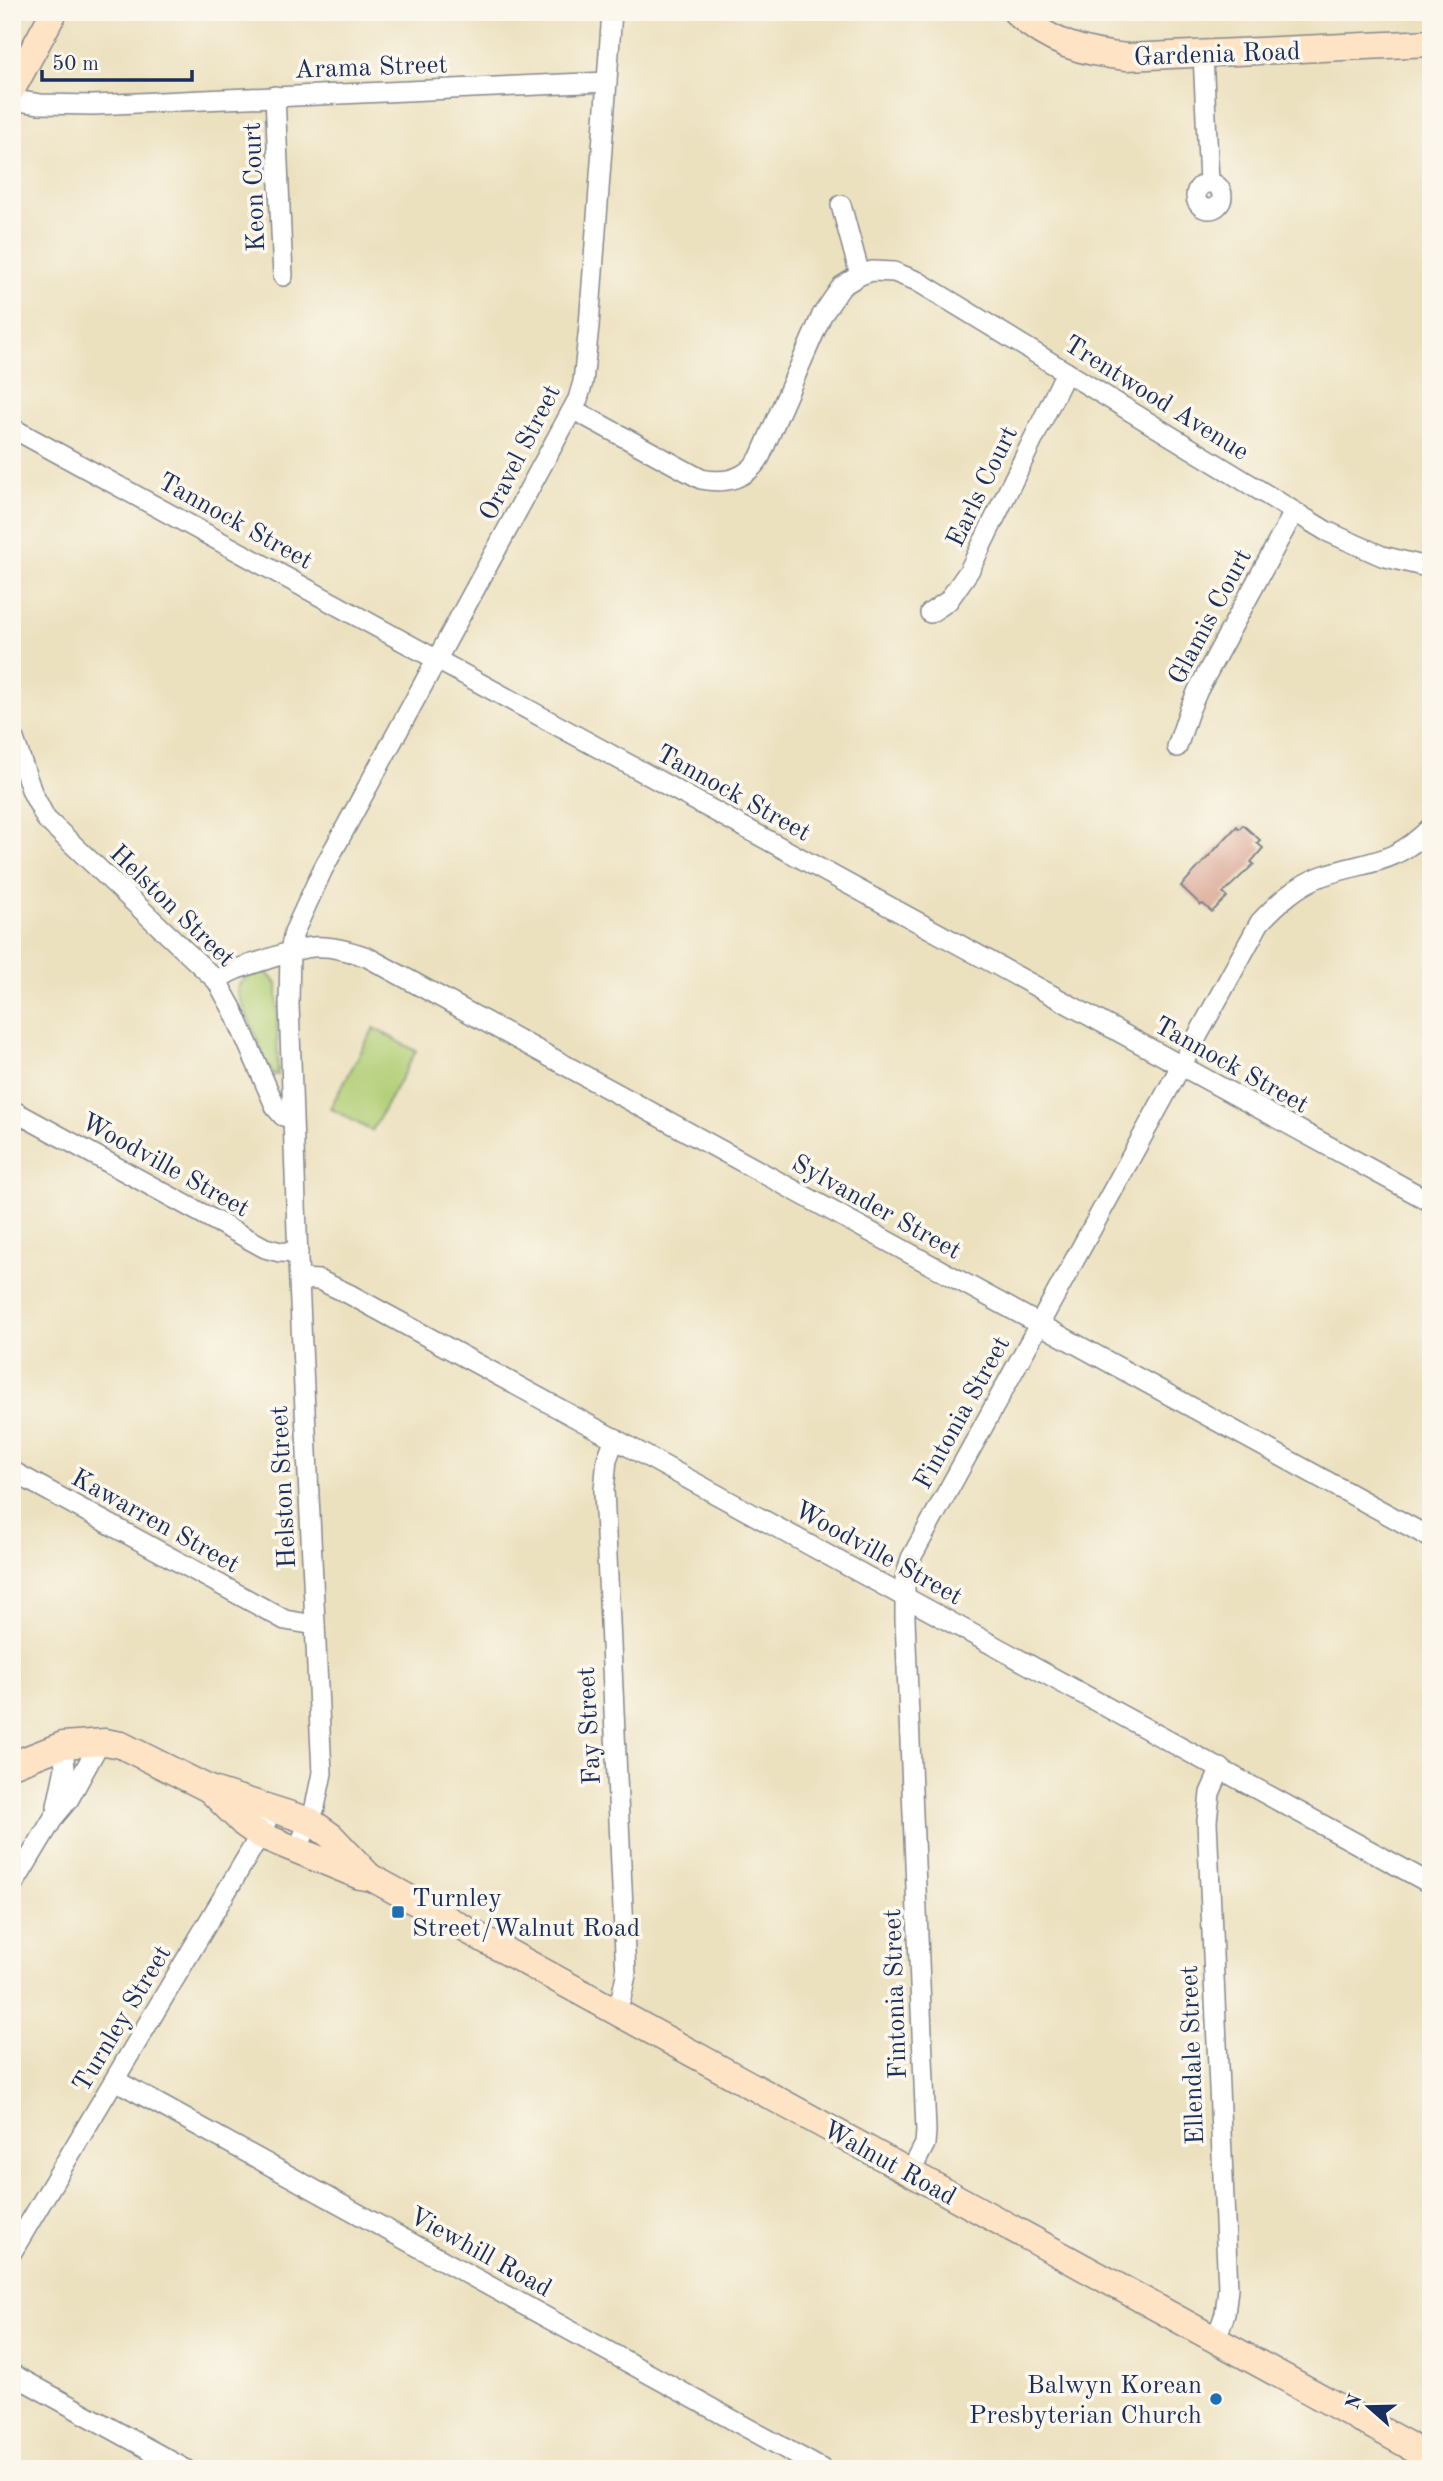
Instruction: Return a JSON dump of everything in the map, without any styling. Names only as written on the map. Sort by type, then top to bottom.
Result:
[{"type":"street","points":[[12,89],[54,12]]},
{"type":"street","name":"Oravel Street","points":[[322,871],[574,410],[584,371],[612,12]]},
{"type":"street","name":"Gardenia Road","points":[[1016,12],[1054,40],[1091,53],[1127,57],[1431,43]]},
{"type":"street","points":[[1203,54],[1209,183]]},
{"type":"street","name":"Arama Street","points":[[12,100],[40,104],[93,105],[607,82]]},
{"type":"street","name":"Keon Court","points":[[275,96],[283,276]]},
{"type":"street","points":[[574,410],[702,479],[724,481],[751,470],[760,457],[828,302],[842,286],[860,275],[841,205]]},
{"type":"street","name":"Trentwood Avenue","points":[[860,275],[872,271],[894,272],[917,281],[1294,512],[1363,549],[1404,563],[1431,568]]},
{"type":"street","name":"Earls Court","points":[[930,613],[948,601],[969,571],[1066,372]]},
{"type":"street","name":"Tannock Street","points":[[12,428],[1431,1202]]},
{"type":"street","name":"Glamis Court","points":[[1177,747],[1198,690],[1294,512]]},
{"type":"street","name":"Helston Street","points":[[12,733],[32,792],[46,819],[217,981],[233,1010],[276,1108],[282,1116],[292,1118]]},
{"type":"street","name":"Fintonia Street","points":[[910,2173],[922,2154],[926,2131],[905,1596],[905,1579],[911,1558],[1260,922],[1290,893],[1321,876],[1384,861],[1412,845],[1431,827]]},
{"type":"street","name":"Helston Street","points":[[298,1849],[310,1821],[322,1773],[292,1118],[290,951],[301,915],[322,871]]},
{"type":"street","name":"Sylvander Street","points":[[217,981],[224,975],[306,946],[321,946],[367,957],[1431,1538]]},
{"type":"street","name":"Woodville Street","points":[[12,1110],[265,1248],[298,1253]]},
{"type":"street","name":"Woodville Street","points":[[299,1279],[319,1280],[341,1289],[1431,1884]]},
{"type":"street","name":"Fay Street","points":[[614,2011],[621,1998],[626,1975],[604,1490],[607,1459],[615,1438]]},
{"type":"street","name":"Kawarren Street","points":[[12,1471],[285,1620],[315,1625]]},
{"type":"street","points":[[12,1887],[54,1817],[69,1800],[100,1742]]},
{"type":"street","name":"Walnut Road","points":[[12,1765],[59,1746],[100,1742],[121,1745],[209,1789],[310,1821],[331,1836],[372,1878]]},
{"type":"street","points":[[54,1817],[64,1780],[59,1746]]},
{"type":"street","name":"Ellendale Street","points":[[1216,2339],[1226,2314],[1228,2288],[1207,1821],[1210,1793],[1222,1768]]},
{"type":"street","name":"Walnut Road","points":[[209,1789],[244,1824],[261,1835],[352,1873],[372,1878],[1419,2448],[1431,2465]]},
{"type":"street","name":"Turnley Street","points":[[12,2252],[261,1835],[272,1809]]},
{"type":"street","name":"Viewhill Road","points":[[115,2080],[822,2469]]},
{"type":"street","points":[[12,2374],[185,2469]]},
{"type":"green space","points":[[258,973],[267,973],[277,984],[278,1075],[270,1070],[238,994],[241,982]]},
{"type":"green space","points":[[374,1028],[416,1051],[372,1131],[330,1108]]},
{"type":"building","points":[[1243,825],[1260,840],[1257,843],[1263,848],[1251,862],[1254,864],[1223,893],[1227,897],[1212,912],[1181,886],[1237,826],[1239,829]]},
{"type":"place","name":"Turnley Street/Walnut Road","points":[[398,1912]]},
{"type":"place","name":"Balwyn Korean Presbyterian Church","points":[[1216,2399]]}]
